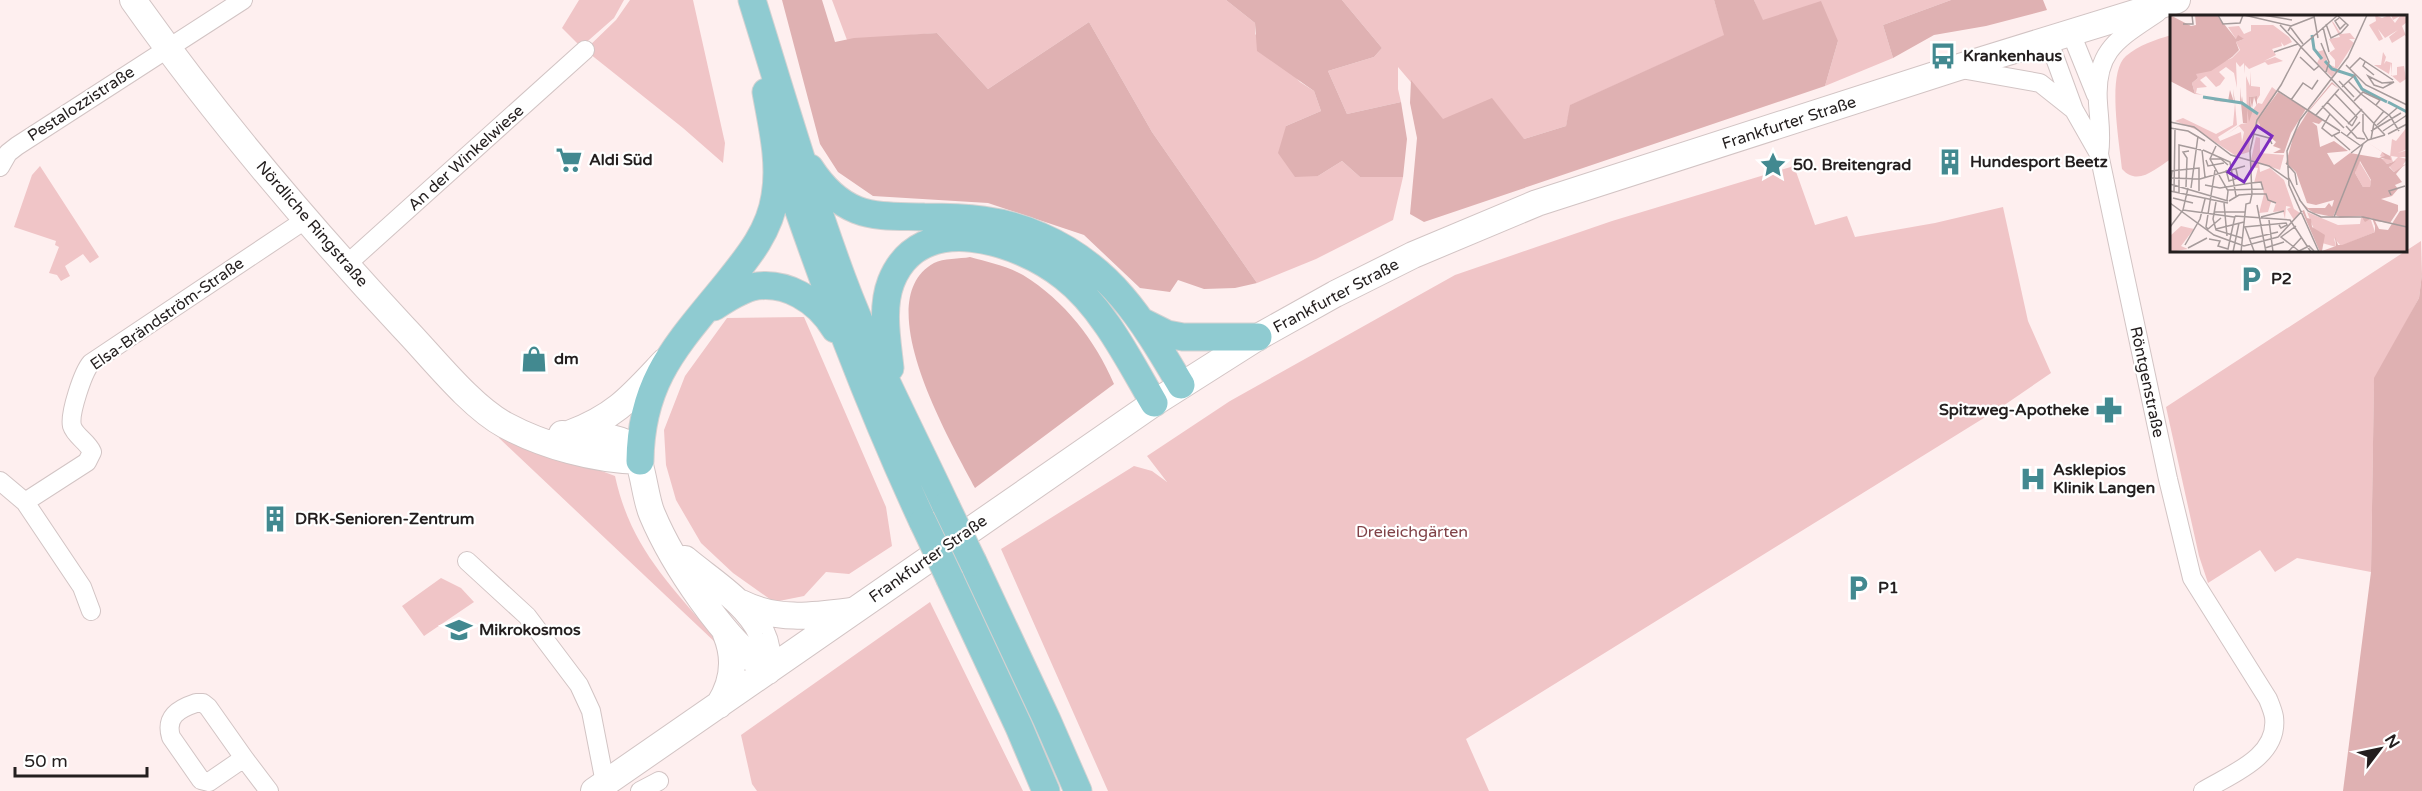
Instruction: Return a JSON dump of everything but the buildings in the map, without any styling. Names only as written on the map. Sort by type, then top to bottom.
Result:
[{"type":"main road","name":"Nördliche Ringstraße","points":[[133,0],[213,108],[305,220],[461,388],[488,412],[528,436],[579,452],[640,461]]},
{"type":"main road","points":[[569,434],[599,422],[615,412],[670,355],[751,254],[763,234],[775,197],[777,178],[774,138],[750,0]]},
{"type":"main road","points":[[750,0],[843,279],[893,393],[1047,720],[1078,791]]},
{"type":"main road","name":"Frankfurter Straße","points":[[600,787],[1181,385],[1335,294],[1413,255],[1538,203],[2175,0]]},
{"type":"main road","points":[[774,138],[811,251],[889,449],[1019,727],[1046,791]]},
{"type":"main road","points":[[800,154],[840,202],[858,210],[889,216],[997,221],[1047,239],[1084,260],[1130,303],[1181,385]]},
{"type":"main road","points":[[893,393],[886,334],[891,283],[903,262],[917,250],[935,241],[959,237],[979,239],[1031,255],[1065,278],[1083,295],[1118,341],[1154,403]]},
{"type":"main road","points":[[701,316],[733,295],[753,287],[766,286],[789,290],[806,298],[825,315],[858,374]]},
{"type":"main road","points":[[1143,322],[1167,334],[1183,337],[1258,338]]},
{"type":"main road","points":[[670,355],[659,374],[643,416],[640,461],[646,496],[659,530],[670,550],[724,629],[749,657],[768,671]]},
{"type":"main road","name":"Nördliche Ringstraße","points":[[512,428],[623,441],[632,446],[640,461]]},
{"type":"main road","points":[[659,530],[685,559],[736,600],[750,615],[763,635],[768,671]]},
{"type":"main road","points":[[736,600],[754,609],[785,616],[804,617],[855,611]]},
{"type":"main road","points":[[719,705],[728,691],[732,660],[729,641],[724,629]]},
{"type":"street","name":"Pestalozzistraße","points":[[0,167],[8,153],[17,146],[242,0]]},
{"type":"street","name":"Röntgenstraße","points":[[2099,154],[2101,139],[2098,100],[2100,69],[2106,53],[2116,42],[2175,0]]},
{"type":"street","name":"Röntgenstraße","points":[[2059,36],[2098,100]]},
{"type":"street","name":"Röntgenstraße","points":[[2059,36],[2074,110],[2099,154],[2168,479],[2192,578],[2268,699],[2274,717],[2273,731],[2261,756],[2203,791]]},
{"type":"street","name":"An der Winkelwiese","points":[[346,265],[585,50]]},
{"type":"street","name":"Röntgenstraße","points":[[1956,68],[2026,78],[2040,83],[2074,110]]},
{"type":"street","name":"Elsa-Brändström-Straße","points":[[25,502],[90,458],[92,452],[72,427],[72,418],[82,379],[91,363],[305,220]]},
{"type":"street","points":[[0,481],[25,502],[82,587],[91,611]]},
{"type":"street","points":[[467,561],[527,616],[579,685],[591,711],[600,787]]},
{"type":"street","points":[[244,758],[214,780],[205,782],[201,780],[171,737],[170,721],[175,714],[189,705],[202,703],[208,707],[269,791]]},
{"type":"street","points":[[640,791],[659,781]]},
{"type":"green space","points":[[579,0],[624,0],[614,18],[581,47],[562,28]]},
{"type":"green space","points":[[630,0],[693,0],[725,143],[723,163],[585,50],[616,20]]},
{"type":"green space","points":[[832,0],[1226,0],[1255,23],[1255,34],[1300,82],[1314,91],[1321,111],[1286,126],[1318,176],[1342,161],[1360,177],[1403,177],[1393,220],[1316,259],[1257,283],[1152,132],[1089,22],[988,89],[937,33],[847,40]]},
{"type":"green space","points":[[1342,0],[1714,0],[1725,35],[1571,105],[1566,126],[1524,139],[1443,120],[1398,67],[1398,89],[1401,102],[1347,114],[1328,71],[1374,57],[1382,48]]},
{"type":"green space","points":[[1754,0],[1951,0],[1883,25],[1893,58],[1825,86],[1838,41],[1762,20]]},
{"type":"green space","points":[[2170,35],[2170,160],[2147,174],[2134,176],[2122,169],[2115,93],[2117,77],[2120,65],[2126,56],[2153,41]]},
{"type":"green space","points":[[40,166],[99,257],[90,263],[83,254],[65,266],[70,276],[61,281],[57,275],[49,273],[59,247],[55,245],[56,241],[14,227],[32,175]]},
{"type":"green space","name":"Dreieichgärten","points":[[1794,166],[1815,225],[1847,216],[1855,237],[1935,223],[2003,207],[2028,321],[2051,373],[2000,408],[1466,739],[1489,791],[1108,791],[1001,549],[1134,466],[1152,471],[1167,482],[1147,456],[1230,401],[1455,275],[1612,221]]},
{"type":"green space","points":[[2421,241],[2422,274],[2419,298],[2374,382],[2371,572],[2297,558],[2275,572],[2260,550],[2208,583],[2199,556],[2166,407]]},
{"type":"green space","points":[[804,317],[886,507],[892,546],[849,574],[826,572],[804,596],[774,602],[733,573],[701,543],[676,500],[666,465],[664,430],[685,376],[727,318]]},
{"type":"green space","points":[[503,434],[615,476],[630,522],[640,542],[717,644],[499,438]]},
{"type":"green space","points":[[441,578],[461,588],[474,602],[424,636],[402,606]]},
{"type":"green space","points":[[930,602],[1023,791],[757,791],[752,784],[741,735]]},
{"type":"shaded area","points":[[782,0],[822,0],[835,42],[854,38],[937,33],[988,89],[1089,22],[1152,132],[1257,283],[1235,288],[1204,289],[1178,280],[1170,292],[1140,288],[1084,235],[988,203],[873,196],[838,172],[820,144]]},
{"type":"shaded area","points":[[1226,0],[1342,0],[1382,48],[1374,57],[1328,71],[1347,114],[1401,102],[1407,139],[1403,177],[1360,177],[1342,161],[1318,176],[1295,177],[1278,153],[1286,126],[1321,111],[1314,91],[1257,51],[1255,23]]},
{"type":"shaded area","points":[[1714,0],[1754,0],[1763,20],[1821,1],[1838,41],[1825,86],[1424,222],[1410,214],[1417,138],[1410,103],[1411,80],[1443,119],[1492,98],[1524,139],[1566,126],[1570,105],[1724,35]]},
{"type":"shaded area","points":[[1951,0],[2043,0],[2047,10],[1986,26],[1934,35],[1893,58],[1883,25]]},
{"type":"shaded area","points":[[970,257],[1017,272],[1052,297],[1088,337],[1114,384],[975,488],[949,439],[920,372],[911,338],[909,307],[916,281],[934,263],[947,259]]},
{"type":"shaded area","points":[[2422,274],[2422,791],[2343,791],[2371,572],[2374,378],[2419,298]]},
{"type":"place","name":"Krankenhaus","points":[[1943,56]]},
{"type":"place","name":"Aldi Süd","points":[[569,160]]},
{"type":"place","name":"Hundesport Beetz","points":[[1950,162]]},
{"type":"place","name":"50. Breitengrad","points":[[1773,165]]},
{"type":"place","name":"P2","points":[[2251,279]]},
{"type":"place","name":"dm","points":[[534,359]]},
{"type":"place","name":"Spitzweg-Apotheke","points":[[2109,410]]},
{"type":"place","name":"Asklepios Klinik Langen","points":[[2033,479]]},
{"type":"place","name":"DRK-Senioren-Zentrum","points":[[275,519]]},
{"type":"place","name":"P1","points":[[1858,588]]},
{"type":"place","name":"Mikrokosmos","points":[[459,630]]}]
